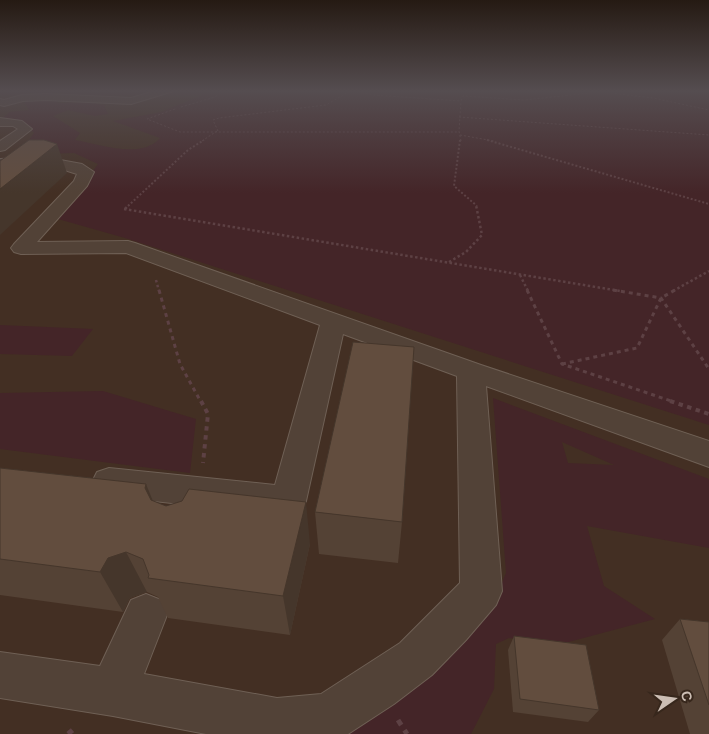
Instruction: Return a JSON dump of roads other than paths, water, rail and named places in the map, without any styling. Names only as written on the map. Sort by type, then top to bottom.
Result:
[{"type":"lane","points":[[0,147],[26,129],[21,124]]},
{"type":"lane","points":[[0,163],[52,162],[74,165],[86,172],[80,184],[21,248],[128,247],[471,371],[709,454]]},
{"type":"lane","points":[[76,478],[194,506],[288,501],[334,321]]},
{"type":"lane","points":[[0,675],[113,692],[277,723],[328,718],[377,687],[416,659],[451,626],[481,591],[471,371]]},
{"type":"lane","points":[[113,692],[146,615]]}]
